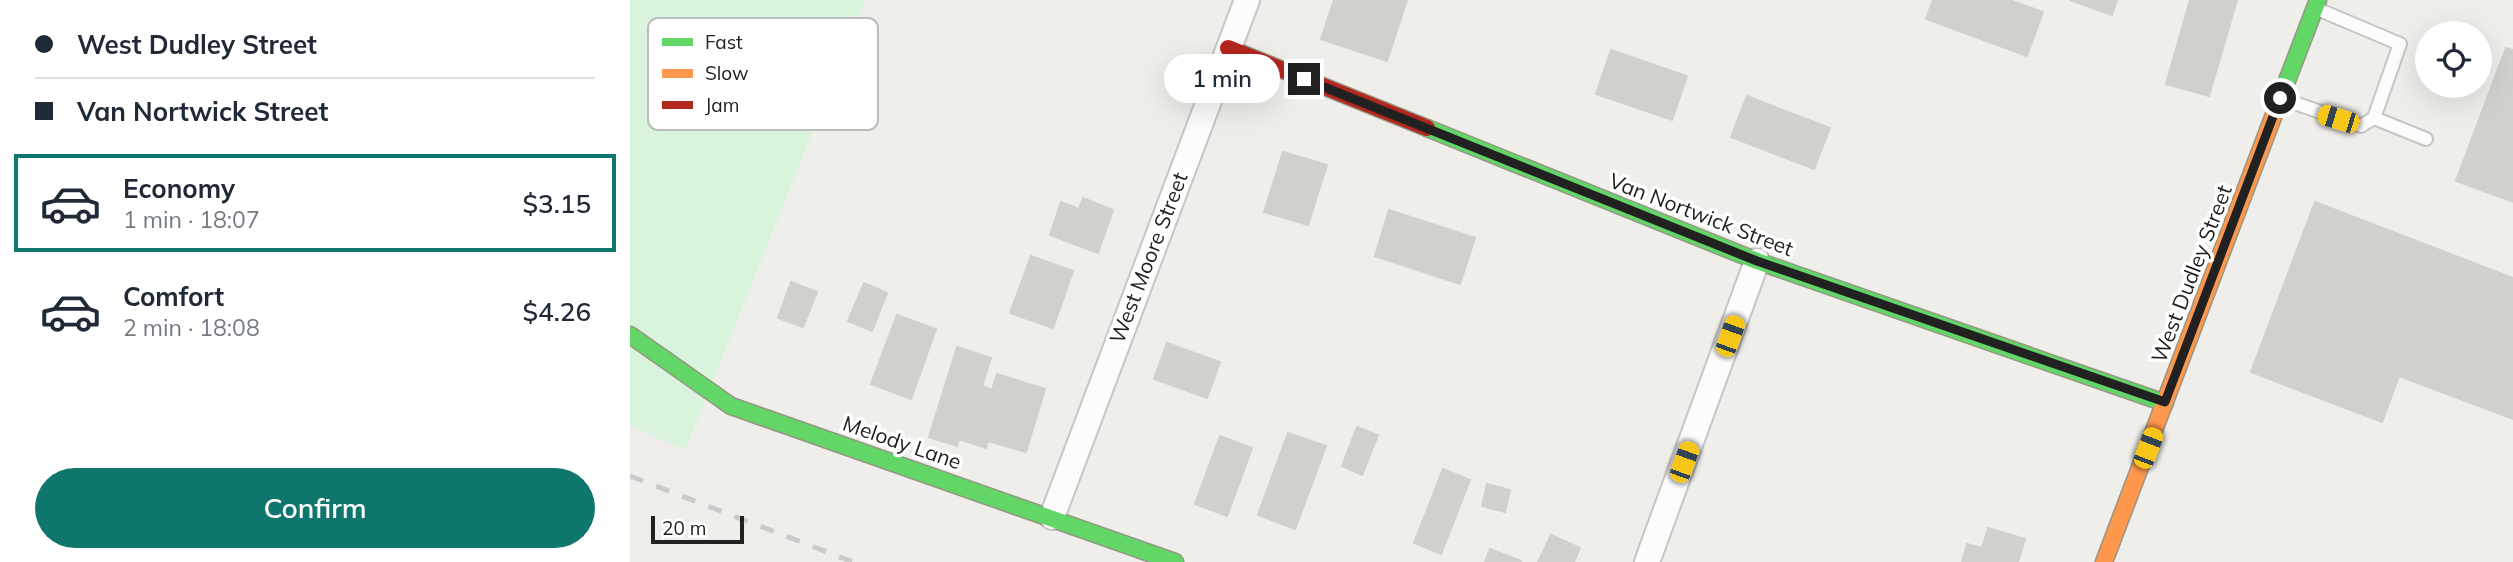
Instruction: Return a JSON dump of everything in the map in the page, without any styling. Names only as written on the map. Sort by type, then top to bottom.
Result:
[{"type":"street","name":"West Moore Street","points":[[1052,517],[1247,0]]},
{"type":"street","name":"West Dudley Street","points":[[2104,562],[2316,4]]},
{"type":"street","name":"Van Nortwick Street","points":[[1228,48],[1757,261],[2165,402]]},
{"type":"street","points":[[1647,562],[1757,261]]},
{"type":"street","name":"Melody Lane","points":[[630,335],[731,406],[1175,562]]},
{"type":"lane","points":[[2280,98],[2361,126],[2374,118],[2400,44],[2316,4]]},
{"type":"lane","points":[[2374,118],[2426,139]]},
{"type":"green space","points":[[630,0],[865,0],[858,18],[648,18],[648,130],[813,130],[685,450],[630,426]]},
{"type":"building","points":[[1334,0],[1407,0],[1387,61],[1321,39]]},
{"type":"building","points":[[1933,0],[2009,0],[2043,12],[2027,56],[1926,19]]},
{"type":"building","points":[[2070,0],[2117,0],[2112,15]]},
{"type":"building","points":[[2190,0],[2237,0],[2209,96],[2166,84]]},
{"type":"building","points":[[2506,48],[2513,50],[2513,202],[2456,181],[2487,98],[2492,98],[2492,85]]},
{"type":"building","points":[[1611,50],[1687,76],[1672,120],[1596,94]]},
{"type":"building","points":[[1747,96],[1830,128],[1814,169],[1731,137]]},
{"type":"building","points":[[1283,152],[1327,165],[1308,225],[1264,212]]},
{"type":"building","points":[[1083,198],[1113,210],[1098,253],[1050,235],[1061,202],[1079,209]]},
{"type":"building","points":[[2315,202],[2513,278],[2513,419],[2399,376],[2382,422],[2251,372]]},
{"type":"building","points":[[1389,210],[1475,238],[1460,284],[1375,256]]},
{"type":"building","points":[[1031,256],[1073,271],[1053,328],[1010,313]]},
{"type":"building","points":[[791,282],[817,292],[803,327],[778,318]]},
{"type":"building","points":[[864,283],[887,293],[872,331],[848,321]]},
{"type":"building","points":[[897,315],[936,329],[911,399],[871,384]]},
{"type":"building","points":[[1167,343],[1220,362],[1207,398],[1154,379]]},
{"type":"building","points":[[957,347],[991,358],[982,386],[992,390],[997,374],[1045,389],[1026,452],[988,441],[986,448],[959,439],[957,446],[929,437]]},
{"type":"building","points":[[1357,427],[1378,435],[1362,475],[1342,466]]},
{"type":"building","points":[[1288,433],[1326,446],[1295,529],[1258,515]]},
{"type":"building","points":[[1220,436],[1252,448],[1227,516],[1195,504]]},
{"type":"building","points":[[1443,469],[1470,480],[1441,554],[1414,543]]},
{"type":"building","points":[[1487,484],[1510,490],[1505,512],[1482,506]]},
{"type":"building","points":[[1988,528],[2025,539],[2018,562],[1962,562],[1967,544],[1982,548]]},
{"type":"building","points":[[1551,535],[1580,548],[1574,562],[1538,562]]},
{"type":"building","points":[[1490,549],[1521,561],[1485,562]]},
{"type":"railway","points":[[630,476],[853,562]]},
{"type":"traffic: fast","points":[[2275,112],[2318,0]]},
{"type":"traffic: fast","points":[[1427,128],[1757,261],[2165,403]]},
{"type":"traffic: fast","points":[[630,335],[731,406],[1175,562]]},
{"type":"traffic: slow","points":[[2104,562],[2275,112]]},
{"type":"traffic: jam","points":[[1228,48],[1427,128]]},
{"type":"route","points":[[1304,79],[1757,261],[2165,402],[2280,98]]}]
